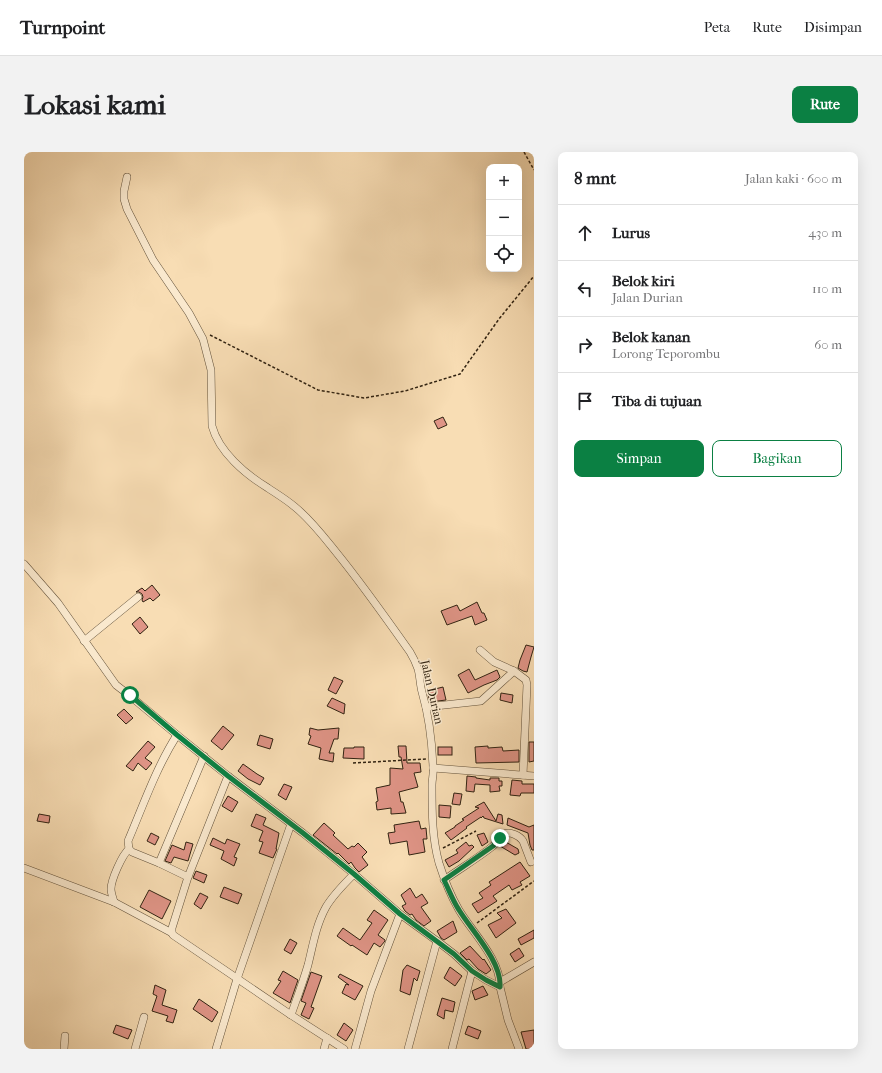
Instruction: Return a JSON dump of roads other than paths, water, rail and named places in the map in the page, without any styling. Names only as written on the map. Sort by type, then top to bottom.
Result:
[{"type":"street","name":"Jalan Durian","points":[[127,177],[124,191],[124,199],[127,209],[154,260],[198,328],[203,339],[211,370],[212,426],[221,446],[256,480],[289,502],[312,521],[353,573],[413,658],[418,668],[430,731],[433,768],[432,812],[436,852],[444,880],[458,909],[489,953],[495,965],[508,1020],[519,1049]]},
{"type":"street","points":[[24,564],[58,603],[116,685],[228,776],[354,874],[400,914],[454,954],[472,971],[486,980],[500,984],[534,962]]},
{"type":"street","points":[[84,641],[138,597]]},
{"type":"street","points":[[480,650],[494,662],[514,671],[526,680],[523,775]]},
{"type":"street","points":[[426,707],[481,701],[514,671]]},
{"type":"street","points":[[114,902],[111,889],[123,856],[129,849],[128,841],[155,777],[177,735]]},
{"type":"street","points":[[159,863],[204,756]]},
{"type":"street","points":[[433,768],[534,776]]},
{"type":"street","points":[[172,933],[175,918],[188,877],[228,776]]},
{"type":"street","points":[[216,1049],[237,979],[291,824]]},
{"type":"street","points":[[444,880],[493,846],[502,836],[507,834],[521,838],[531,862]]},
{"type":"street","points":[[129,849],[138,855],[188,877]]},
{"type":"street","points":[[24,868],[114,902],[172,933],[175,937],[237,979],[344,1049]]},
{"type":"street","points":[[291,1015],[321,918],[334,896],[354,874]]},
{"type":"street","points":[[355,1049],[371,991],[400,914]]},
{"type":"street","points":[[408,1049],[437,941]]},
{"type":"street","points":[[452,1049],[472,971]]},
{"type":"street","points":[[135,1049],[144,1017]]},
{"type":"street","points":[[64,1049],[65,1036]]},
{"type":"street","points":[[324,1049],[327,1038]]}]
